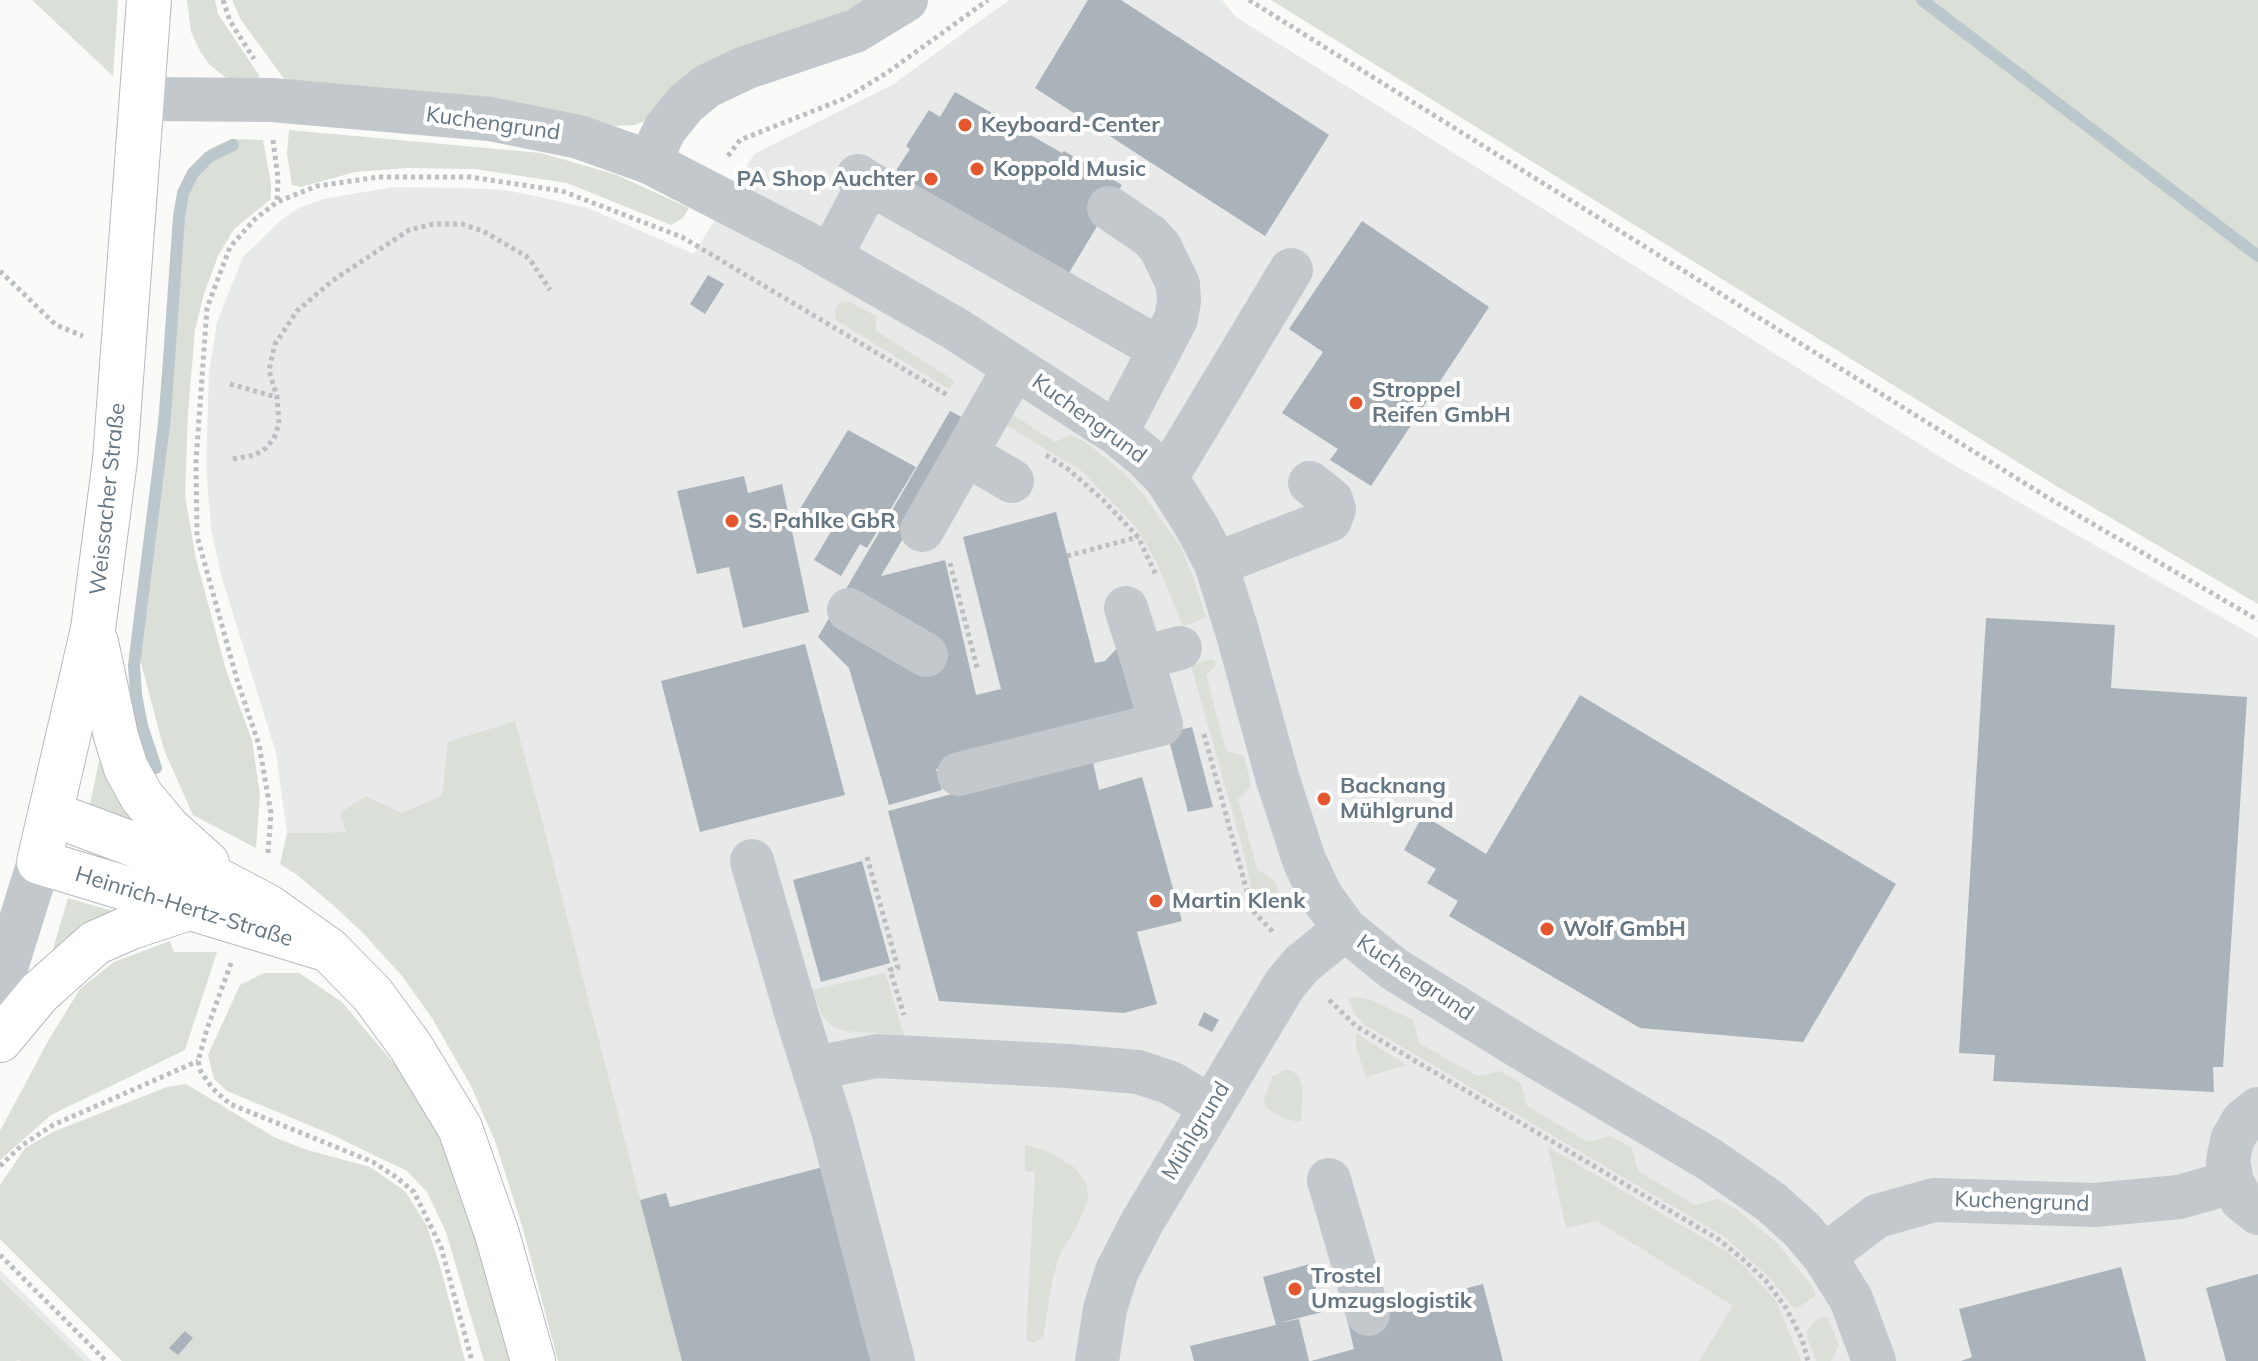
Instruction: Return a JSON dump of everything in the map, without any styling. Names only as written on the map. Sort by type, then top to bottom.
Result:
[{"type":"main road","name":"Weissacher Straße","points":[[39,862],[93,629],[115,460],[149,0]]},
{"type":"main road","points":[[93,629],[116,736],[126,768],[142,797],[168,828],[206,862],[267,906]]},
{"type":"main road","name":"Heinrich-Hertz-Straße","points":[[52,814],[191,866],[267,906],[329,950],[381,1006],[411,1047],[460,1128],[497,1234],[533,1361]]},
{"type":"main road","name":"Heinrich-Hertz-Straße","points":[[39,862],[329,950]]},
{"type":"main road","points":[[0,1040],[39,993],[95,943],[131,927],[189,908]]},
{"type":"street","points":[[649,162],[665,129],[685,104],[707,86],[745,68],[855,31],[906,0]]},
{"type":"street","name":"Kuchengrund","points":[[142,99],[272,100],[490,119],[579,137],[649,162],[748,211],[954,328],[1116,433],[1166,478],[1216,564],[1304,860],[1321,896],[1345,929],[1394,969],[1734,1176],[1771,1202],[1801,1229],[1824,1256],[1851,1299],[1874,1361]]},
{"type":"street","points":[[830,257],[864,180],[1024,281],[1160,349]]},
{"type":"street","points":[[1109,208],[1150,236],[1160,247],[1178,284],[1179,301],[1176,319],[1116,433]]},
{"type":"street","points":[[1166,478],[1291,270]]},
{"type":"street","points":[[929,519],[1015,367]]},
{"type":"street","points":[[966,454],[1012,481]]},
{"type":"street","points":[[1216,564],[1330,520],[1334,509],[1331,500],[1310,483]]},
{"type":"street","points":[[959,774],[1161,724],[1161,653],[1126,608]]},
{"type":"street","points":[[849,610],[926,655]]},
{"type":"street","points":[[752,861],[832,1127],[893,1361]]},
{"type":"street","name":"Weissacher Straße","points":[[0,987],[39,862]]},
{"type":"street","name":"Mühlgrund","points":[[1097,1361],[1105,1309],[1117,1271],[1141,1224],[1211,1107],[1253,1004],[1285,984],[1302,964],[1345,929]]},
{"type":"street","points":[[814,1068],[877,1056],[1138,1072],[1171,1083],[1211,1107]]},
{"type":"street","name":"Kuchengrund","points":[[1824,1256],[1877,1216],[1934,1200],[1979,1212],[2095,1216],[2179,1197],[2245,1197],[2228,1161],[2232,1140],[2243,1121],[2258,1109]]},
{"type":"street","points":[[1329,1180],[1368,1314]]},
{"type":"path","points":[[223,0],[230,21],[257,63]]},
{"type":"path","points":[[710,192],[723,162],[740,140],[846,98],[888,72],[988,0]]},
{"type":"path","points":[[1249,0],[2050,499],[2258,620]]},
{"type":"path","points":[[268,853],[271,813],[259,745],[197,536],[196,461],[207,308],[230,247],[255,219],[277,202],[317,186],[379,177],[470,177],[562,191],[682,237]]},
{"type":"path","points":[[233,459],[255,455],[274,438],[279,424],[277,397],[269,370],[275,344],[297,311],[332,281],[409,230],[433,224],[462,224],[483,231],[526,256],[550,290]]},
{"type":"path","points":[[0,271],[56,325],[95,341],[124,345]]},
{"type":"path","points":[[230,384],[277,397]]},
{"type":"path","points":[[929,519],[978,671]]},
{"type":"path","points":[[1067,556],[1138,537]]},
{"type":"path","points":[[867,857],[898,968],[890,970],[917,1058]]},
{"type":"path","points":[[234,953],[198,1061],[201,1072],[213,1089],[230,1104],[373,1162],[414,1192],[441,1247],[472,1361]]},
{"type":"path","points":[[0,1166],[21,1146],[53,1125],[198,1061]]},
{"type":"path","points":[[0,1255],[106,1361]]},
{"type":"shaded area","points":[[32,0],[118,0],[113,76]]},
{"type":"shaded area","points":[[187,0],[215,0],[218,14],[259,75],[258,86],[225,77],[210,65],[191,32]]},
{"type":"shaded area","points":[[232,0],[865,0],[658,115],[635,125],[613,126],[288,84],[241,20]]},
{"type":"shaded area","points":[[1009,0],[1222,0],[1236,17],[1947,461],[2258,638],[2258,1361],[619,1361],[464,829],[287,833],[276,753],[221,575],[211,529],[206,466],[209,373],[217,322],[243,257],[281,220],[299,208],[323,199],[394,187],[504,190],[531,195],[588,208],[694,254],[754,154],[892,85]]},
{"type":"shaded area","points":[[1271,0],[2258,0],[2258,604],[2058,487]]},
{"type":"shaded area","points":[[289,130],[541,153],[617,175],[689,208],[683,218],[671,225],[567,183],[475,169],[407,168],[355,172],[301,187],[292,185],[287,154]]},
{"type":"shaded area","points":[[231,139],[263,140],[271,199],[234,229],[218,256],[204,294],[195,330],[185,496],[196,559],[226,670],[252,740],[260,795],[256,848],[193,815],[164,750],[139,655],[131,653],[150,507],[178,201],[189,173],[209,149]]},
{"type":"shaded area","points":[[843,301],[876,316],[876,331],[955,381],[949,389],[836,320],[837,306]]},
{"type":"shaded area","points":[[1001,407],[1055,442],[1071,435],[1085,442],[1124,473],[1180,546],[1206,618],[1183,626],[1156,561],[1136,527],[1083,472],[995,418]]},
{"type":"shaded area","points":[[1212,659],[1216,662],[1215,667],[1206,675],[1226,751],[1244,756],[1251,786],[1238,799],[1257,869],[1276,882],[1280,909],[1277,913],[1258,908],[1254,903],[1245,857],[1191,665]]},
{"type":"shaded area","points":[[515,721],[682,1361],[558,1361],[523,1229],[495,1141],[471,1086],[432,1018],[402,976],[333,905],[280,864],[287,833],[346,832],[340,813],[366,796],[401,813],[442,796],[448,742]]},
{"type":"shaded area","points":[[99,761],[134,816],[130,825],[89,809]]},
{"type":"shaded area","points":[[68,898],[116,912],[51,956]]},
{"type":"shaded area","points":[[170,941],[174,952],[217,952],[185,1050],[51,1115],[0,1160],[0,1131],[80,989],[114,962]]},
{"type":"shaded area","points":[[264,973],[299,973],[342,1002],[421,1098],[465,1185],[512,1361],[484,1361],[446,1232],[427,1192],[407,1171],[328,1133],[227,1091],[214,1079],[208,1055],[240,985]]},
{"type":"shaded area","points":[[885,973],[904,1035],[845,1031],[834,1027],[823,1017],[812,990]]},
{"type":"shaded area","points":[[1349,999],[1371,1000],[1413,1020],[1419,1043],[1477,1076],[1500,1071],[1521,1083],[1527,1106],[1588,1142],[1611,1136],[1632,1148],[1638,1171],[1695,1205],[1718,1199],[1736,1209],[1777,1243],[1809,1282],[1815,1296],[1797,1308],[1791,1305],[1771,1279],[1725,1237],[1365,1025],[1354,1013]]},
{"type":"shaded area","points":[[1356,1033],[1406,1065],[1366,1077],[1356,1048]]},
{"type":"shaded area","points":[[1284,1070],[1292,1070],[1300,1079],[1303,1089],[1301,1122],[1284,1119],[1265,1107],[1264,1100],[1272,1077]]},
{"type":"shaded area","points":[[186,1084],[274,1137],[304,1149],[370,1167],[405,1191],[427,1226],[465,1361],[122,1361],[0,1239],[0,1185],[25,1148],[55,1131],[167,1087]]},
{"type":"shaded area","points":[[1025,1145],[1048,1151],[1075,1168],[1087,1185],[1088,1200],[1059,1256],[1043,1336],[1034,1343],[1026,1338],[1035,1172],[1025,1171]]},
{"type":"shaded area","points":[[1548,1147],[1727,1252],[1744,1266],[1776,1301],[1801,1361],[1699,1361],[1733,1306],[1597,1221],[1566,1228]]},
{"type":"shaded area","points":[[0,1270],[92,1361],[0,1361]]},
{"type":"shaded area","points":[[0,1279],[84,1361],[0,1361]]},
{"type":"shaded area","points":[[1827,1317],[1839,1345],[1831,1361],[1816,1361],[1807,1331],[1815,1321]]},
{"type":"building","points":[[1088,0],[1121,0],[1329,135],[1265,236],[1035,88]]},
{"type":"building","points":[[955,92],[1122,185],[1061,286],[900,184],[897,169],[910,149],[906,146],[929,110],[940,117]]},
{"type":"building","points":[[1362,221],[1489,307],[1371,486],[1330,460],[1338,449],[1282,413],[1323,352],[1289,329]]},
{"type":"building","points":[[708,275],[724,284],[705,314],[690,304]]},
{"type":"building","points":[[950,411],[971,422],[881,576],[945,560],[976,695],[1001,689],[963,537],[1056,512],[1095,663],[1105,661],[1125,640],[1152,719],[936,769],[942,790],[889,805],[849,668],[818,637]]},
{"type":"building","points":[[848,430],[916,467],[867,548],[860,544],[841,576],[814,560],[833,528],[800,509]]},
{"type":"building","points":[[744,476],[748,493],[782,484],[809,612],[743,628],[729,567],[697,574],[677,491]]},
{"type":"building","points":[[1986,618],[2115,625],[2111,688],[2247,697],[2223,1067],[2213,1067],[2214,1092],[1993,1081],[1995,1055],[1959,1053]]},
{"type":"building","points":[[805,644],[845,795],[700,832],[661,681]]},
{"type":"building","points":[[1580,695],[1896,884],[1803,1042],[1640,1028],[1449,916],[1458,901],[1427,883],[1436,869],[1404,850],[1423,815],[1486,854]]},
{"type":"building","points":[[1192,727],[1213,807],[1188,812],[1167,733]]},
{"type":"building","points":[[1092,757],[1099,790],[1142,777],[1182,921],[1137,932],[1157,1004],[1124,1013],[939,1001],[888,811]]},
{"type":"building","points":[[862,861],[890,963],[821,982],[793,880]]},
{"type":"building","points":[[1204,1012],[1219,1020],[1212,1032],[1198,1025]]},
{"type":"building","points":[[823,1167],[874,1361],[682,1361],[640,1200],[666,1193],[670,1207]]},
{"type":"building","points":[[1310,1264],[1322,1312],[1279,1323],[1299,1319],[1309,1361],[1194,1361],[1190,1346],[1276,1325],[1263,1277]]},
{"type":"building","points":[[2121,1267],[2146,1361],[1961,1361],[1972,1357],[1959,1309]]},
{"type":"building","points":[[2258,1274],[2258,1361],[2226,1361],[2206,1288]]},
{"type":"building","points":[[1483,1284],[1503,1361],[1311,1361],[1354,1349],[1347,1319]]},
{"type":"building","points":[[185,1331],[193,1338],[178,1355],[169,1348]]},
{"type":"waterway","points":[[1922,0],[2258,256]]},
{"type":"waterway","points":[[156,768],[142,726],[134,665],[165,416],[179,217],[183,193],[193,173],[209,157],[233,145]]},
{"type":"place","name":"Keyboard-Center","points":[[965,125]]},
{"type":"place","name":"Koppold Music","points":[[977,169]]},
{"type":"place","name":"PA Shop Auchter","points":[[931,179]]},
{"type":"place","name":"Stroppel Reifen GmbH","points":[[1356,403]]},
{"type":"place","name":"S. Pahlke GbR","points":[[732,521]]},
{"type":"place","name":"Backnang Mühlgrund","points":[[1324,799]]},
{"type":"place","name":"Martin Klenk","points":[[1156,901]]},
{"type":"place","name":"Wolf GmbH","points":[[1547,929]]},
{"type":"place","name":"Trostel Umzugslogistik","points":[[1295,1289]]}]
